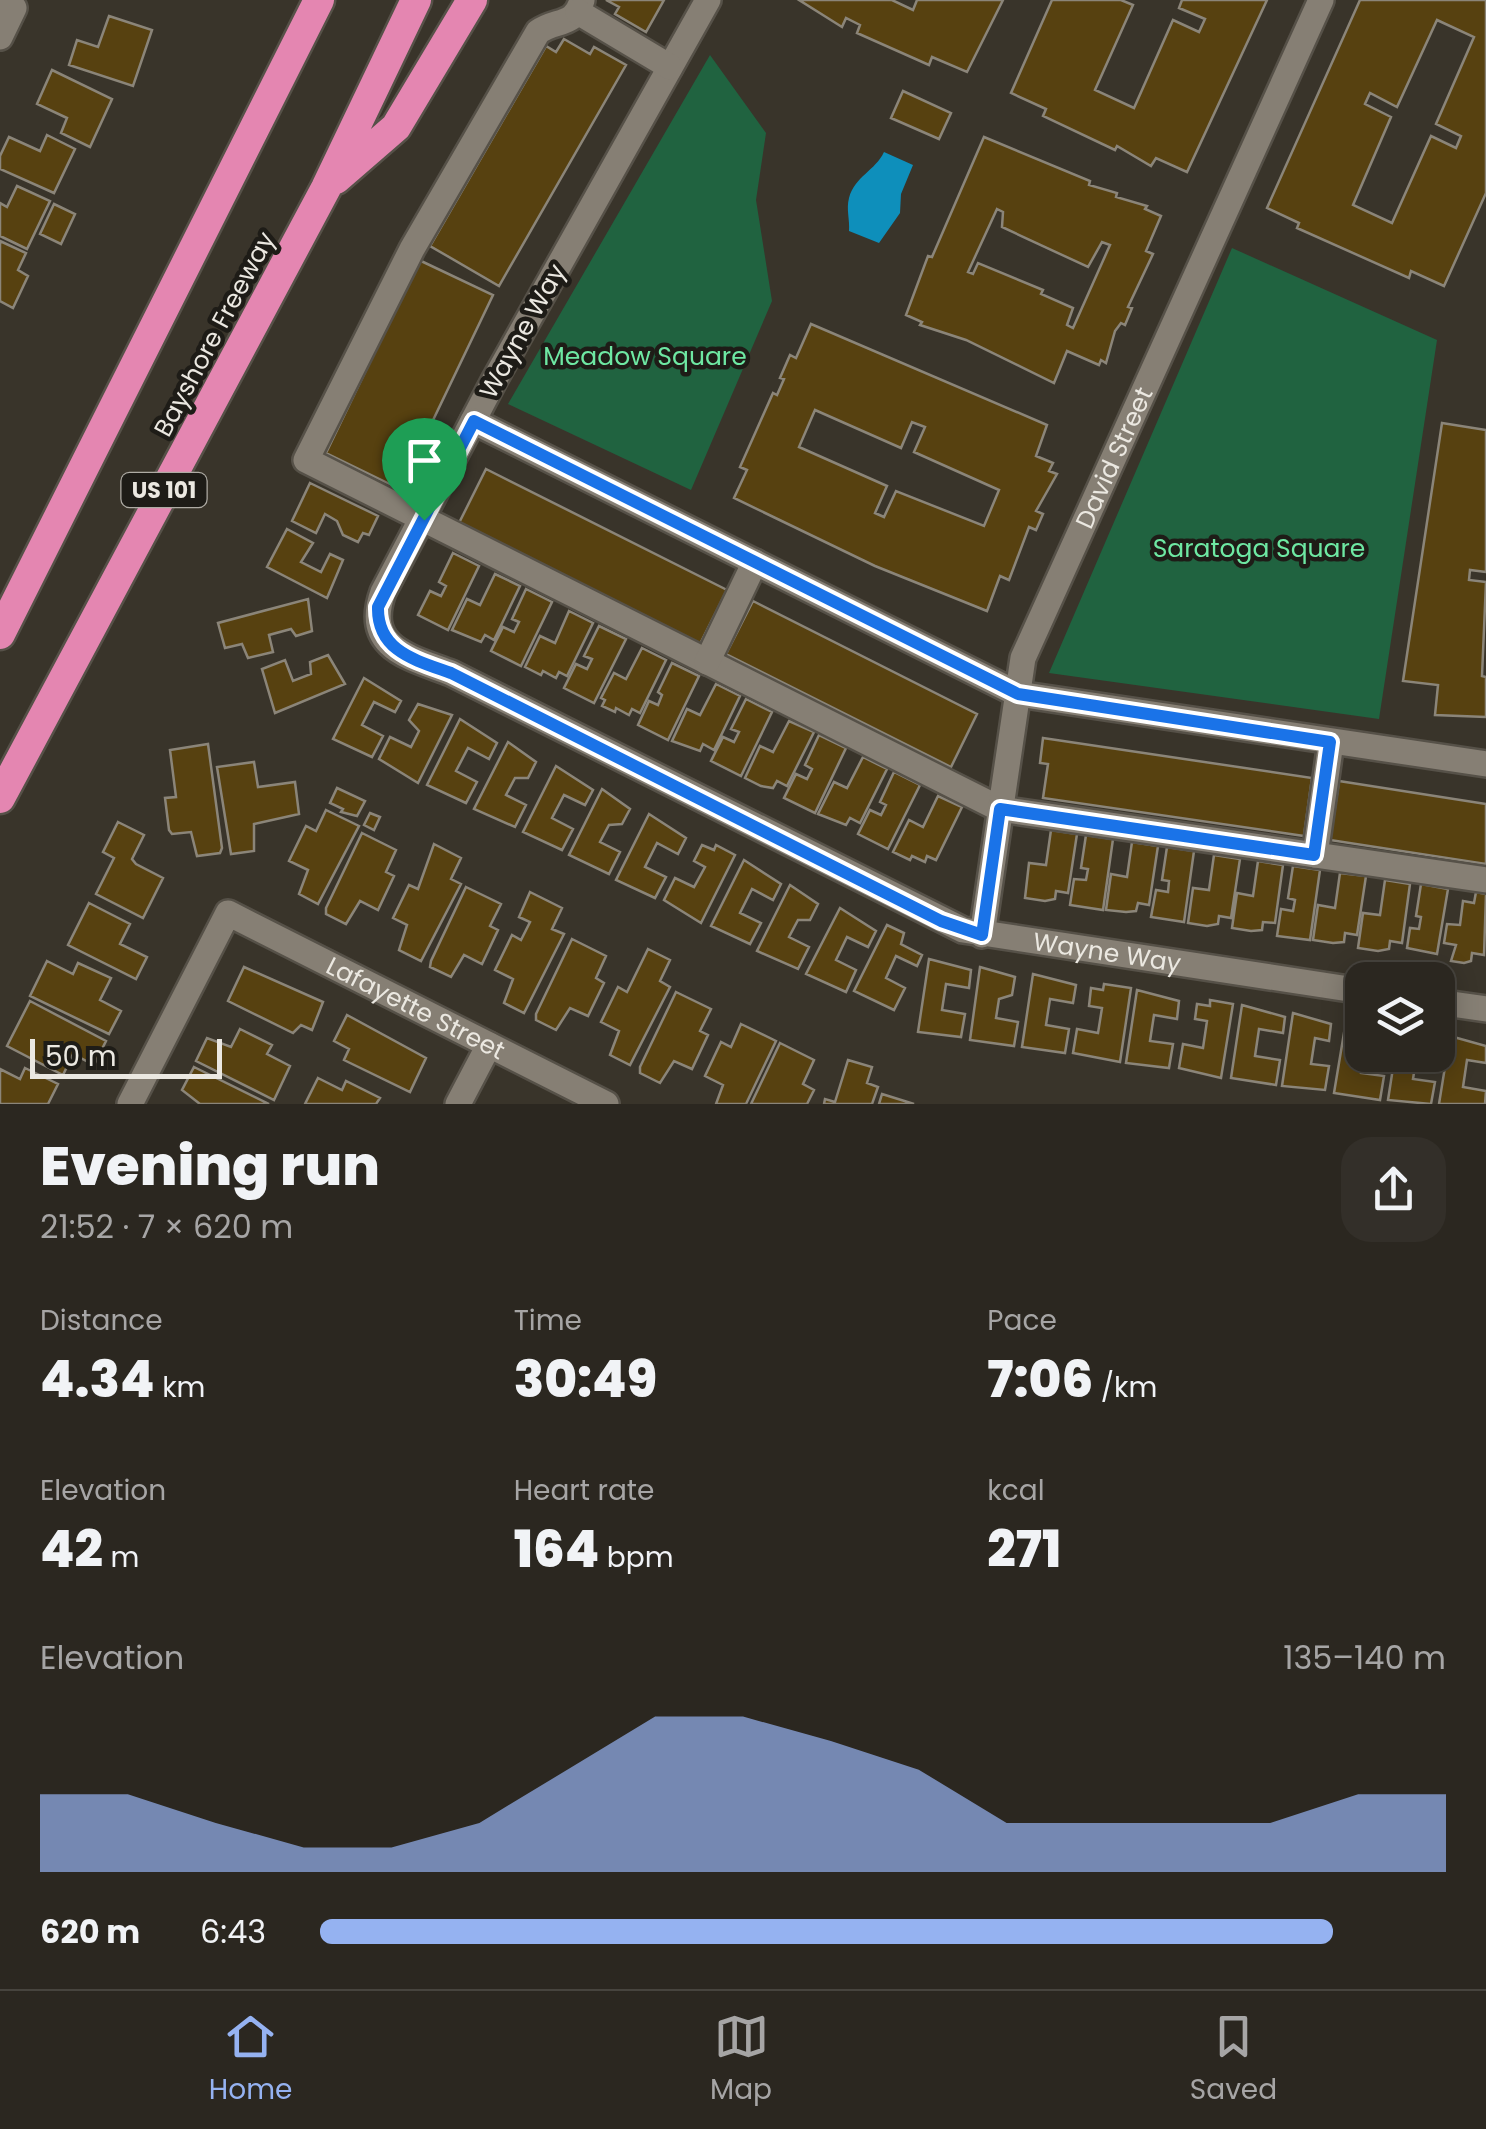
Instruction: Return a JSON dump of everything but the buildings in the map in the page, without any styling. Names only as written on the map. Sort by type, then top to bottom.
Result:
[{"type":"highway","points":[[235,168],[302,0]]},
{"type":"highway","points":[[0,634],[319,0]]},
{"type":"highway","name":"Bayshore Freeway","points":[[1,796],[326,188],[416,0]]},
{"type":"highway","points":[[326,188],[396,128],[472,0]]},
{"type":"street","name":"Wayne Way","points":[[708,0],[474,421],[378,607],[377,625],[384,640],[398,651],[451,673],[941,921],[982,935],[1345,988]]},
{"type":"street","name":"David Street","points":[[982,935],[1023,658],[1321,0]]},
{"type":"street","points":[[0,36],[7,5]]},
{"type":"street","points":[[670,67],[580,6],[570,21],[538,32],[412,249],[306,460],[1000,809],[1486,880]]},
{"type":"street","points":[[474,421],[1018,694],[1486,764]]},
{"type":"street","points":[[707,662],[755,562]]},
{"type":"street","points":[[1314,855],[1330,742]]},
{"type":"street","name":"Lafayette Street","points":[[130,1104],[228,913],[606,1104]]},
{"type":"street","points":[[1455,1004],[1486,1009]]},
{"type":"street","points":[[458,1104],[488,1045]]},
{"type":"green space","name":"Meadow Square","points":[[710,55],[766,133],[756,200],[772,301],[691,490],[508,404]]},
{"type":"green space","name":"Saratoga Square","points":[[1232,248],[1437,340],[1379,719],[1049,673]]},
{"type":"water","points":[[884,152],[913,165],[901,194],[900,213],[879,243],[849,231],[848,206],[856,184]]},
{"type":"route","points":[[474,421],[1018,694],[1330,742],[1314,855],[1000,809],[982,935],[962,930],[451,673],[398,651],[384,640],[377,625],[378,607],[424,520],[474,421]]}]
